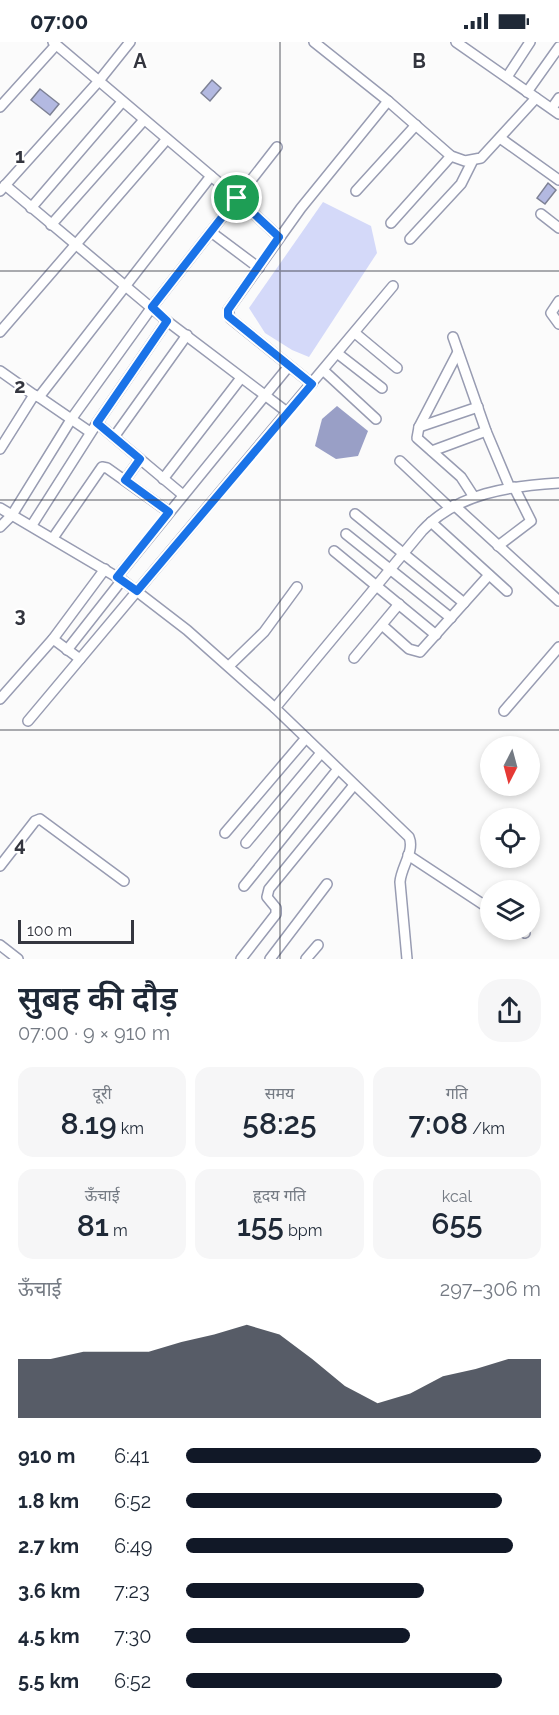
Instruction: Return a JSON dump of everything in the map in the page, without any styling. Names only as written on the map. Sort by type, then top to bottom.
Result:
[{"type":"street","points":[[130,42],[98,82],[2,188],[31,208],[167,321],[287,412]]},
{"type":"street","points":[[314,42],[388,101],[451,156],[472,162]]},
{"type":"street","points":[[456,42],[555,111],[559,98]]},
{"type":"street","points":[[507,78],[530,42]]},
{"type":"street","points":[[0,107],[54,43],[237,198],[279,237]]},
{"type":"street","points":[[527,92],[559,47]]},
{"type":"street","points":[[410,239],[461,184],[472,162],[481,158],[536,98]]},
{"type":"street","points":[[312,384],[228,316],[228,310],[279,237],[388,101]]},
{"type":"street","points":[[31,208],[122,102]]},
{"type":"street","points":[[51,225],[144,120]]},
{"type":"street","points":[[356,191],[416,125]]},
{"type":"street","points":[[500,138],[559,180]]},
{"type":"street","points":[[0,332],[166,139]]},
{"type":"street","points":[[0,527],[12,515],[72,418],[152,307],[277,147]]},
{"type":"street","points":[[392,223],[451,156]]},
{"type":"street","points":[[0,449],[37,396],[211,176]]},
{"type":"street","points":[[541,214],[559,228]]},
{"type":"street","points":[[211,232],[259,268]]},
{"type":"street","points":[[28,721],[393,286]]},
{"type":"street","points":[[559,301],[551,313],[559,324]]},
{"type":"street","points":[[32,525],[90,432],[167,321]]},
{"type":"street","points":[[355,333],[397,368]]},
{"type":"street","points":[[114,437],[187,334]]},
{"type":"street","points":[[453,337],[486,431],[512,488],[531,521],[498,546]]},
{"type":"street","points":[[458,352],[419,427],[419,441],[461,477],[474,497]]},
{"type":"street","points":[[337,353],[382,388]]},
{"type":"street","points":[[67,650],[169,512],[289,366]]},
{"type":"street","points":[[322,370],[376,419]]},
{"type":"street","points":[[0,371],[90,432]]},
{"type":"street","points":[[164,479],[241,378]]},
{"type":"street","points":[[419,427],[478,407]]},
{"type":"street","points":[[97,423],[183,495]]},
{"type":"street","points":[[432,452],[486,431]]},
{"type":"street","points":[[125,480],[140,459]]},
{"type":"street","points":[[400,461],[557,597]]},
{"type":"street","points":[[53,538],[99,469],[107,468],[169,512]]},
{"type":"street","points":[[275,708],[430,522],[452,506],[474,497],[512,488],[559,483]]},
{"type":"street","points":[[0,508],[120,578],[137,591],[229,666],[409,837],[411,846],[401,872],[400,882],[407,959]]},
{"type":"street","points":[[355,514],[464,603]]},
{"type":"street","points":[[430,522],[507,591]]},
{"type":"street","points":[[346,534],[451,618]]},
{"type":"street","points":[[334,551],[436,635]]},
{"type":"street","points":[[0,699],[53,639],[105,569]]},
{"type":"street","points":[[382,625],[409,649],[418,652],[489,575]]},
{"type":"street","points":[[229,666],[264,632],[297,587]]},
{"type":"street","points":[[354,658],[399,604]]},
{"type":"street","points":[[53,639],[80,659]]},
{"type":"street","points":[[504,711],[559,647]]},
{"type":"street","points":[[225,833],[306,738]]},
{"type":"street","points":[[246,843],[321,753]]},
{"type":"street","points":[[244,886],[338,769]]},
{"type":"street","points":[[241,959],[276,915],[276,908],[267,897],[269,890],[354,785]]},
{"type":"street","points":[[0,866],[35,821],[40,819],[124,880]]},
{"type":"street","points":[[408,855],[480,902]]},
{"type":"street","points":[[270,959],[327,884]]},
{"type":"street","points":[[0,945],[18,959]]},
{"type":"street","points":[[306,959],[318,945]]},
{"type":"shaded area","points":[[323,202],[371,226],[377,253],[309,357],[292,350],[265,333],[249,308]]},
{"type":"shaded area","points":[[337,406],[368,431],[358,456],[336,459],[315,446],[322,419]]},
{"type":"building","points":[[212,80],[221,88],[210,101],[201,93]]},
{"type":"building","points":[[40,89],[59,104],[50,115],[31,100]]},
{"type":"building","points":[[548,183],[556,190],[545,204],[537,198]]},
{"type":"route","points":[[237,198],[279,237],[228,310],[228,316],[312,384],[137,591],[117,577],[169,512],[125,480],[140,459],[97,423],[167,321],[152,307],[237,198]]}]
